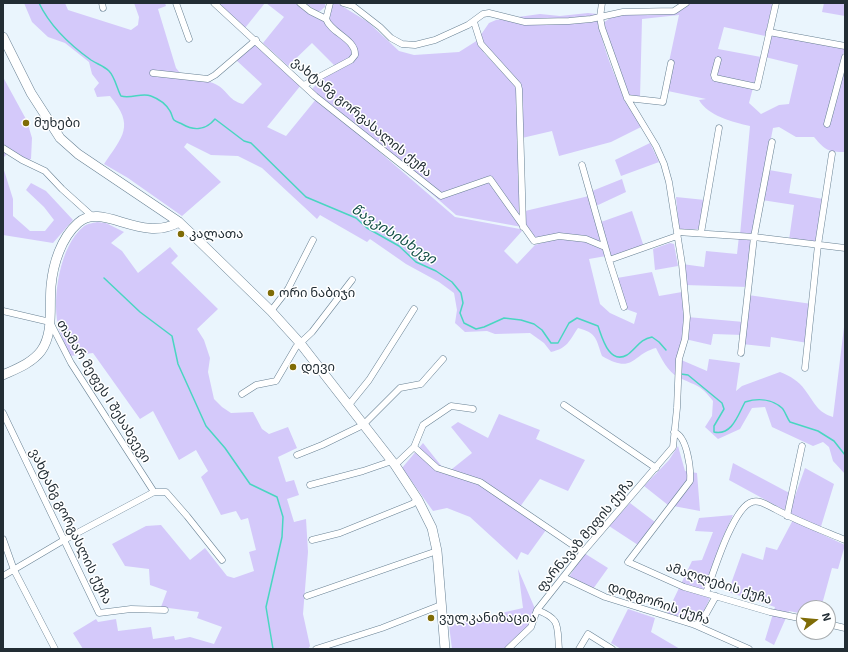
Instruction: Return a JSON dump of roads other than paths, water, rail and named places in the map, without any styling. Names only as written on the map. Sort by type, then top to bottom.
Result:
[{"type":"main road","points":[[3,37],[31,93],[60,138],[78,154],[178,222],[271,312],[300,343],[362,425],[393,463],[418,500],[432,528],[437,551],[445,649]]},
{"type":"main road","points":[[3,375],[36,357],[45,343],[50,322],[51,286],[59,250],[77,223],[92,216],[107,218],[135,227],[150,229],[170,227],[178,222]]},
{"type":"street","points":[[176,3],[189,39]]},
{"type":"street","name":"ვახტანგ გორგასალის ქუჩა","points":[[214,3],[304,85],[441,196],[490,179],[523,227]]},
{"type":"street","points":[[300,3],[310,11],[326,19],[329,25],[354,47],[355,55],[351,60],[304,85]]},
{"type":"street","points":[[326,19],[330,3]]},
{"type":"street","points":[[343,3],[353,6],[380,27],[391,38],[402,44],[415,45],[435,40],[474,22],[483,14],[489,13],[525,22],[570,21],[623,12],[674,10],[686,3]]},
{"type":"street","points":[[600,17],[602,3]]},
{"type":"street","points":[[718,60],[714,75],[715,78],[756,87],[776,3]]},
{"type":"street","name":"ფარნავაზ მეფის ქუჩა","points":[[508,649],[531,627],[537,610],[563,577],[673,447],[677,408],[679,359],[686,335],[687,317],[685,285],[677,234],[664,164],[650,134],[627,98],[602,28],[600,17]]},
{"type":"street","points":[[474,22],[482,44],[518,85],[519,89],[523,227],[536,242],[559,236],[586,239],[606,247]]},
{"type":"street","points":[[769,32],[845,46]]},
{"type":"street","points":[[153,72],[208,79],[215,75],[256,40]]},
{"type":"street","points":[[828,124],[845,57]]},
{"type":"street","points":[[627,98],[663,102],[671,63]]},
{"type":"street","points":[[701,233],[719,128]]},
{"type":"street","points":[[741,353],[754,237],[772,142]]},
{"type":"street","points":[[3,148],[22,160],[45,171],[62,189],[92,216]]},
{"type":"street","points":[[805,368],[818,245],[832,154]]},
{"type":"street","points":[[582,165],[624,307]]},
{"type":"street","points":[[609,260],[677,234],[701,233],[754,237],[845,248]]},
{"type":"street","points":[[271,312],[288,289],[312,240]]},
{"type":"street","points":[[242,394],[256,385],[276,380],[300,343],[312,332],[352,280]]},
{"type":"street","points":[[348,406],[369,380],[414,308]]},
{"type":"street","name":"თამარ მეფეს I შესახვევი","points":[[3,311],[50,322],[71,363],[154,492]]},
{"type":"street","points":[[297,454],[322,445],[362,425],[400,388],[421,384],[443,359]]},
{"type":"street","points":[[564,405],[656,468]]},
{"type":"street","points":[[310,485],[393,463],[414,447],[423,425],[451,406],[473,409]]},
{"type":"street","name":"ვახტანგ გორგასლის ქუჩა","points":[[3,413],[99,613],[131,609],[165,610]]},
{"type":"street","name":"ამაღლების ქუჩა","points":[[674,432],[679,434],[682,438],[691,470],[690,480],[628,562],[684,586],[770,612],[796,617]]},
{"type":"street","points":[[787,516],[802,446]]},
{"type":"street","points":[[414,447],[437,468],[480,482],[583,552]]},
{"type":"street","points":[[3,576],[64,540],[154,492],[166,492],[188,516],[222,560]]},
{"type":"street","points":[[312,540],[340,533],[412,504],[418,500]]},
{"type":"street","points":[[706,593],[725,540],[742,509],[752,502],[760,502],[787,516],[845,540]]},
{"type":"street","points":[[3,539],[14,570],[55,649]]},
{"type":"street","points":[[307,596],[437,551]]},
{"type":"street","name":"დიდგორის ქუჩა","points":[[563,577],[612,599],[694,625],[749,649]]},
{"type":"street","points":[[694,625],[702,621],[716,596]]},
{"type":"street","points":[[316,649],[382,628],[441,605]]},
{"type":"street","points":[[537,610],[551,615],[557,625],[559,649]]},
{"type":"street","points":[[579,649],[588,634],[612,649]]},
{"type":"waterway","name":"წავკისისხევი","points":[[39,3],[49,20],[68,41],[91,60],[109,71],[113,76],[121,96],[129,97],[148,95],[154,97],[166,106],[175,121],[191,128],[204,127],[215,119],[244,141],[251,143],[306,197],[356,218],[367,228],[399,246],[416,262],[436,271],[452,282],[461,293],[463,303],[460,313],[464,323],[476,329],[504,318],[521,320],[534,324],[542,330],[551,343],[558,343],[569,323],[577,318],[598,326],[604,343],[615,356],[621,357],[627,355],[641,342],[652,337],[666,350]]},
{"type":"waterway","points":[[104,278],[140,312],[172,336],[178,364],[206,426],[225,448],[250,484],[277,497],[283,517],[282,537],[266,607],[273,649]]},
{"type":"waterway","name":"წავკისისხევი","points":[[681,374],[688,375],[722,403],[724,409],[714,426],[714,432],[725,431],[730,428],[745,402],[765,400],[782,408],[790,422],[818,431],[834,441],[845,455]]},
{"type":"place","name":"მუხები","points":[[26,123]]},
{"type":"place","name":"კალათა","points":[[181,234]]},
{"type":"place","name":"ორი ნაბიჯი","points":[[271,293]]},
{"type":"place","name":"დევი","points":[[293,367]]},
{"type":"place","name":"ვულკანიზაცია","points":[[431,618]]}]
